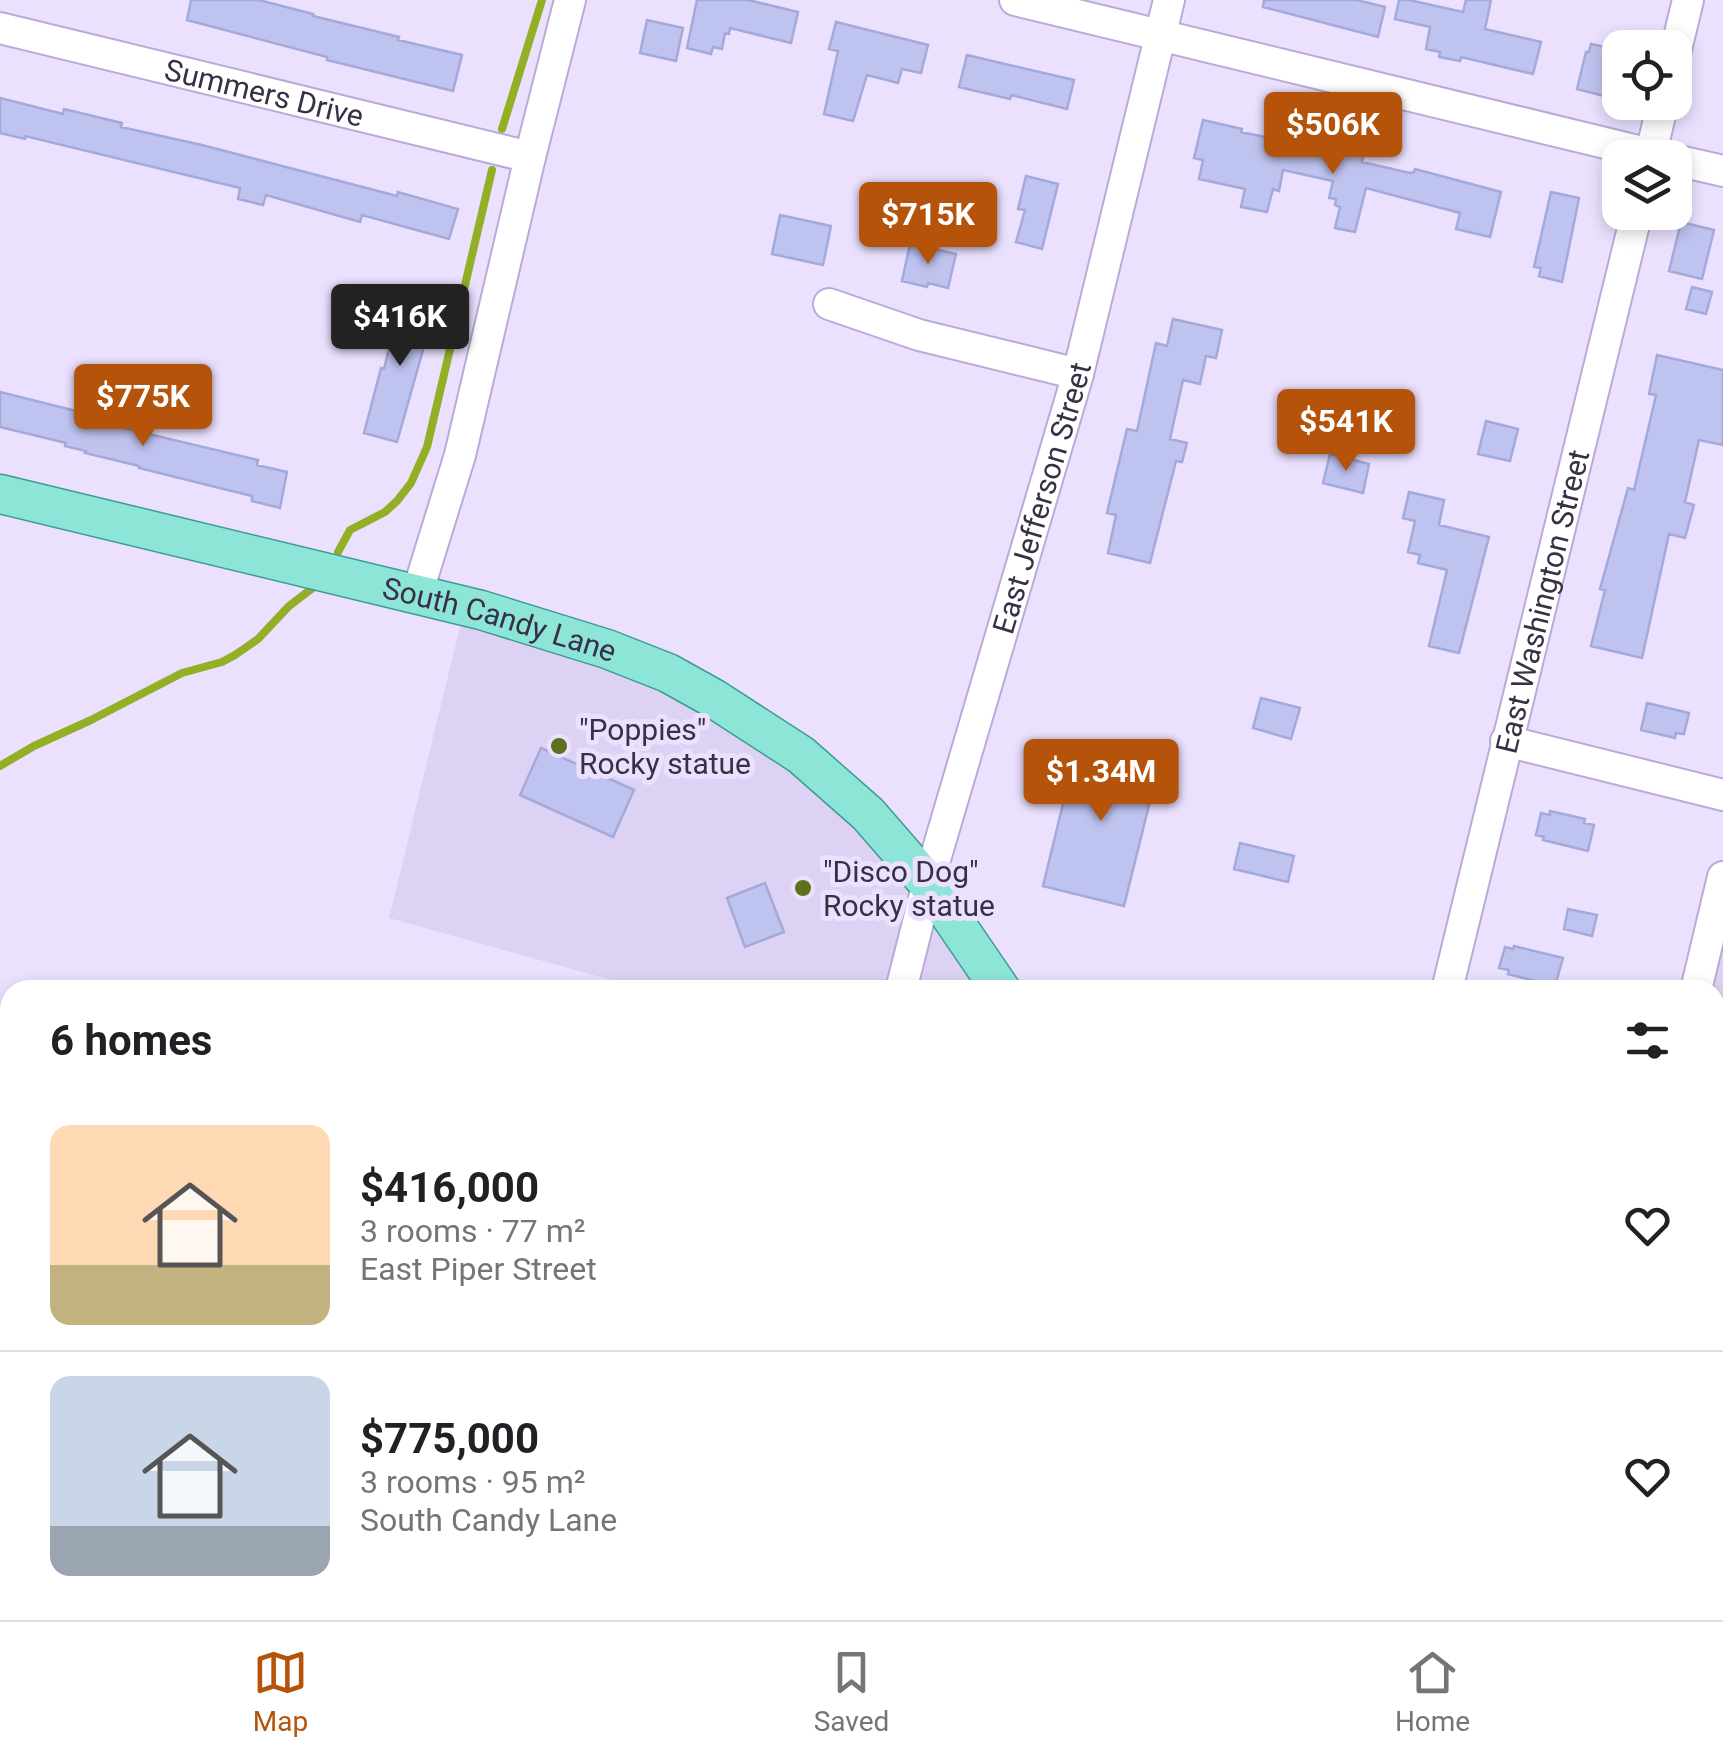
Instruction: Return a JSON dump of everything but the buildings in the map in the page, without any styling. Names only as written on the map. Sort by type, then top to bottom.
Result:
[{"type":"main road","name":"South Candy Lane","points":[[0,494],[481,610],[668,672],[801,754],[868,814],[928,882],[995,980]]},
{"type":"street","points":[[417,594],[460,455],[570,0]]},
{"type":"street","points":[[1015,0],[1602,143]]},
{"type":"street","name":"East Jefferson Street","points":[[904,980],[928,882],[1078,374],[1169,0]]},
{"type":"street","points":[[1681,30],[1688,0]]},
{"type":"street","name":"Summers Drive","points":[[0,28],[530,158]]},
{"type":"street","points":[[1692,164],[1723,171]]},
{"type":"street","name":"East Washington Street","points":[[1449,980],[1633,230]]},
{"type":"street","points":[[829,304],[919,335],[1078,374]]},
{"type":"street","points":[[1506,741],[1723,795]]},
{"type":"street","points":[[1698,980],[1723,877]]},
{"type":"shaded area","points":[[465,606],[544,629],[801,755],[992,980],[611,980],[389,918]]},
{"type":"shaded area","points":[[1723,877],[1723,980],[1698,980]]},
{"type":"waterway","points":[[502,129],[542,0]]},
{"type":"waterway","points":[[338,552],[350,530],[385,512],[397,501],[411,483],[427,447],[492,170]]},
{"type":"waterway","points":[[0,766],[182,673],[235,655],[314,587]]},
{"type":"place","name":"\"Poppies\" Rocky statue","points":[[559,746]]},
{"type":"place","name":"\"Disco Dog\" Rocky statue","points":[[803,888]]}]
